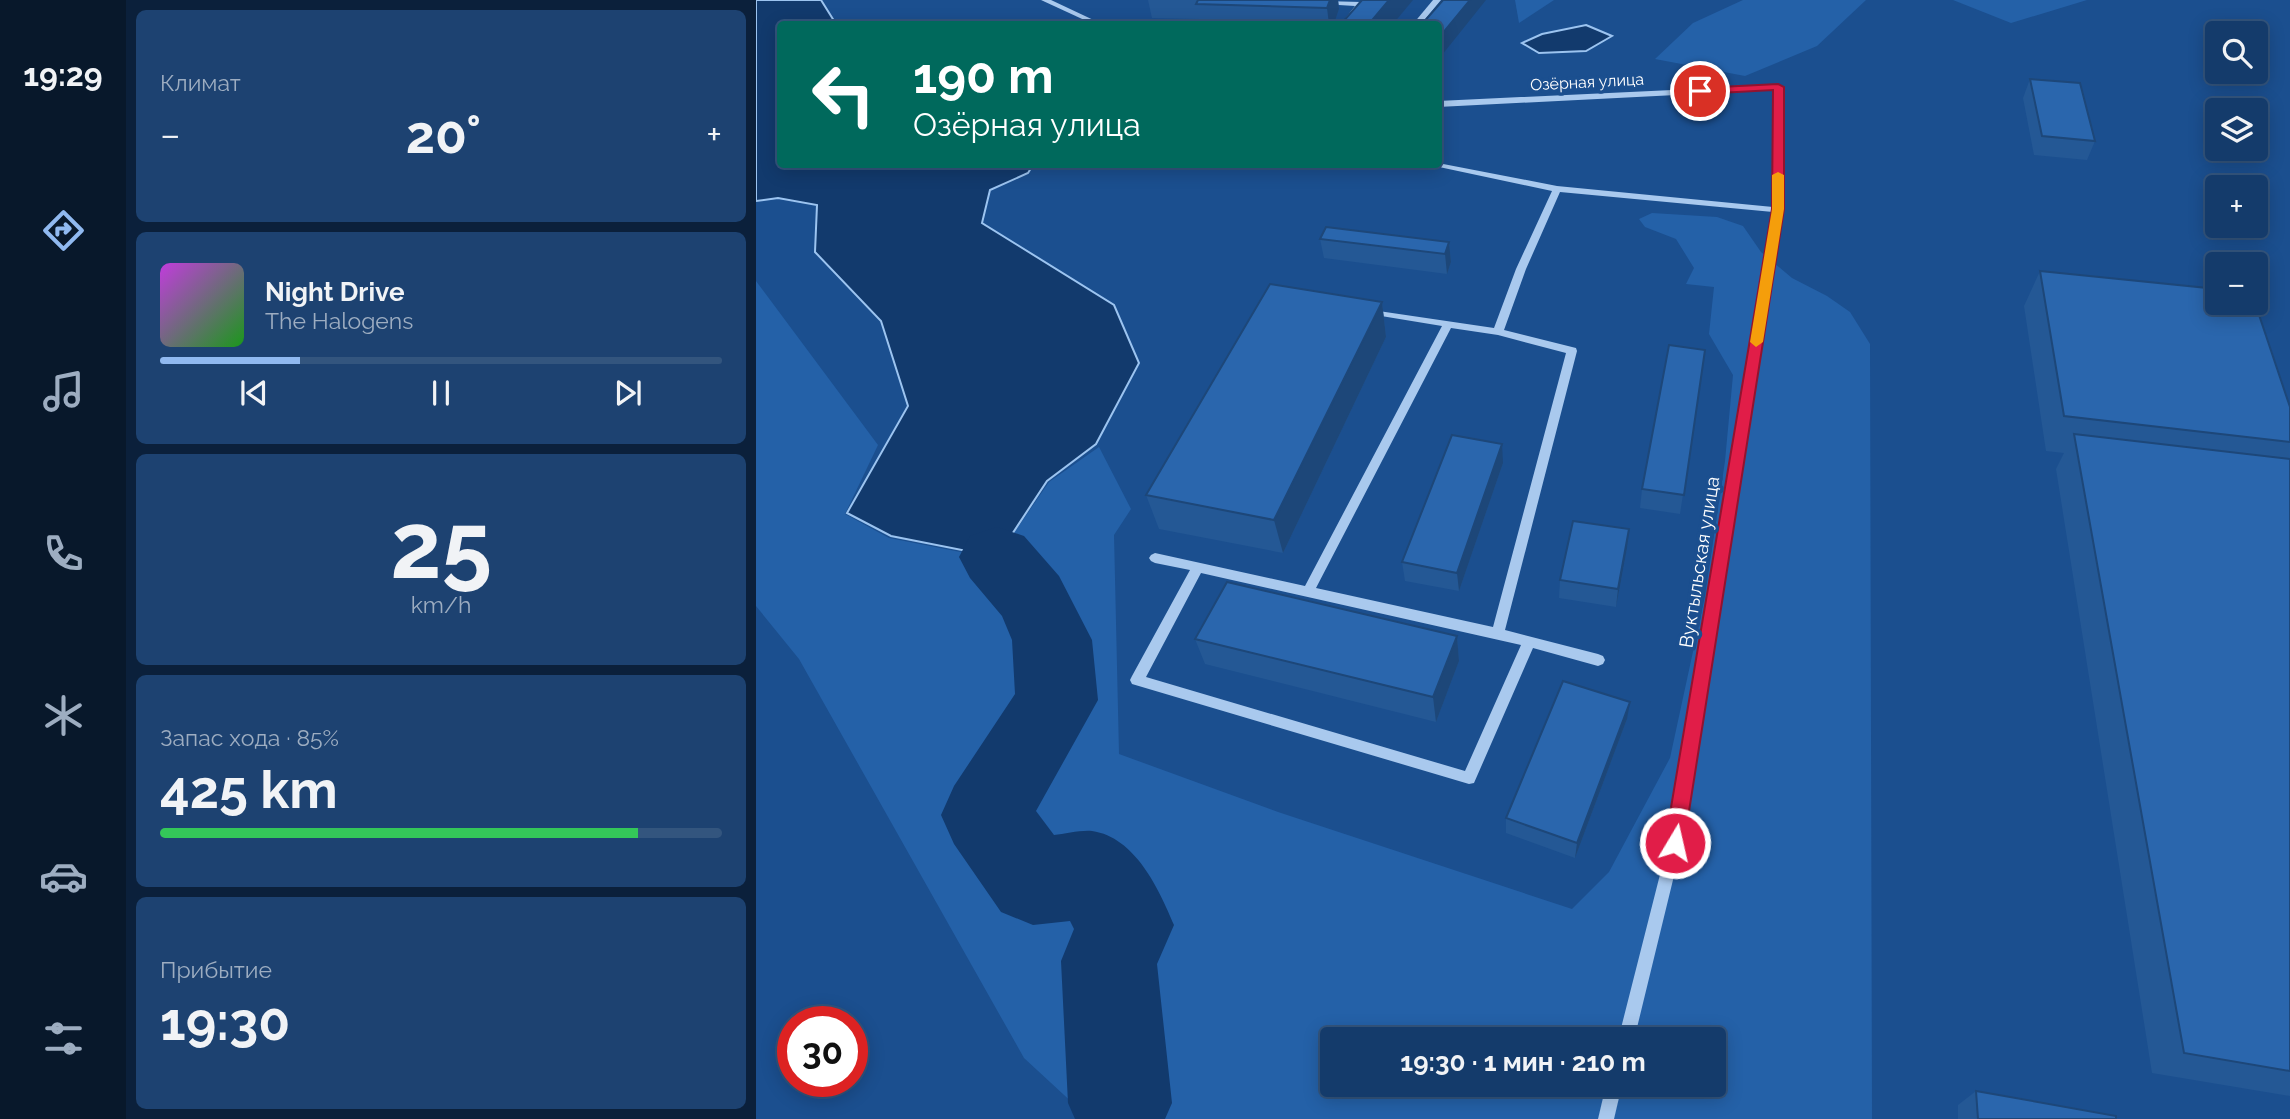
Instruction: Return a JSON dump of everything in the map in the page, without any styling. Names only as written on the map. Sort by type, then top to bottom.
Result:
[{"type":"street","points":[[1045,0],[1091,21]]},
{"type":"street","points":[[1290,0],[1361,4],[1347,21]]},
{"type":"street","points":[[1420,21],[1437,0]]},
{"type":"street","name":"Озёрная улица","points":[[1442,104],[1778,87]]},
{"type":"street","name":"Вуктыльская улица","points":[[1629,1027],[1675,843],[1778,209],[1778,87]]},
{"type":"street","points":[[1442,167],[1557,189],[1778,209]]},
{"type":"street","points":[[1497,332],[1521,269],[1557,189]]},
{"type":"street","points":[[1358,309],[1497,332],[1572,351],[1498,633]]},
{"type":"street","points":[[1308,592],[1448,324]]},
{"type":"street","points":[[1155,558],[1498,633],[1598,660]]},
{"type":"street","points":[[1198,567],[1137,680],[1469,778],[1529,642]]},
{"type":"street","points":[[1606,1119],[1611,1097]]},
{"type":"shaded area","points":[[756,0],[821,0],[834,21],[777,21],[777,168],[1031,168],[1028,173],[990,190],[982,223],[1114,305],[1139,363],[1096,444],[1047,481],[997,557],[891,536],[847,513],[908,406],[881,321],[815,252],[817,205],[778,198],[756,201]]},
{"type":"shaded area","points":[[1515,0],[1554,0],[1519,23]]},
{"type":"shaded area","points":[[1743,0],[1866,0],[1817,46],[1745,76],[1655,59],[1693,23]]},
{"type":"shaded area","points":[[1953,0],[2087,0],[2011,23]]},
{"type":"shaded area","points":[[1586,25],[1612,36],[1586,51],[1539,53],[1522,43],[1542,34]]},
{"type":"shaded area","points":[[1652,213],[1717,217],[1743,226],[1761,252],[1792,278],[1827,296],[1850,312],[1870,344],[1872,1119],[1090,1119],[1024,1058],[799,659],[756,606],[756,281],[878,445],[845,514],[889,538],[996,559],[1049,482],[1099,447],[1131,509],[1114,535],[1119,754],[1278,812],[1572,909],[1609,872],[1670,758],[1705,596],[1725,461],[1733,375],[1709,334],[1714,287],[1686,284],[1694,268],[1676,239],[1645,227],[1639,219]]},
{"type":"building","points":[[1198,0],[1330,0],[1327,8],[1196,4]]},
{"type":"building","points":[[1362,0],[1389,0],[1372,21],[1344,21]]},
{"type":"building","points":[[1443,0],[1470,0],[1442,34],[1442,21],[1425,21]]},
{"type":"building","points":[[2030,79],[2080,83],[2095,141],[2042,136]]},
{"type":"building","points":[[1326,227],[1449,242],[1445,254],[1320,239]]},
{"type":"building","points":[[2040,271],[2205,288],[2205,315],[2259,315],[2290,407],[2290,442],[2064,416]]},
{"type":"building","points":[[1270,284],[1382,302],[1274,520],[1146,495]]},
{"type":"building","points":[[1669,345],[1705,350],[1684,495],[1642,489]]},
{"type":"building","points":[[2074,434],[2290,459],[2290,1071],[2184,1053]]},
{"type":"building","points":[[1452,435],[1502,444],[1457,573],[1402,562]]},
{"type":"building","points":[[1573,521],[1629,529],[1618,589],[1560,580]]},
{"type":"building","points":[[1227,582],[1457,636],[1433,697],[1195,639]]},
{"type":"building","points":[[1563,681],[1630,702],[1577,843],[1506,818]]},
{"type":"building","points":[[1976,1091],[2116,1116],[2116,1119],[1978,1119]]},
{"type":"waterway","points":[[997,557],[1032,598],[1052,640],[1057,700],[985,815],[1033,881],[1092,875],[1127,925],[1109,961],[1120,1103]]},
{"type":"slow traffic","points":[[1756,342],[1778,209],[1778,175]]},
{"type":"route","points":[[1675,843],[1778,209],[1778,87],[1700,91]]}]
